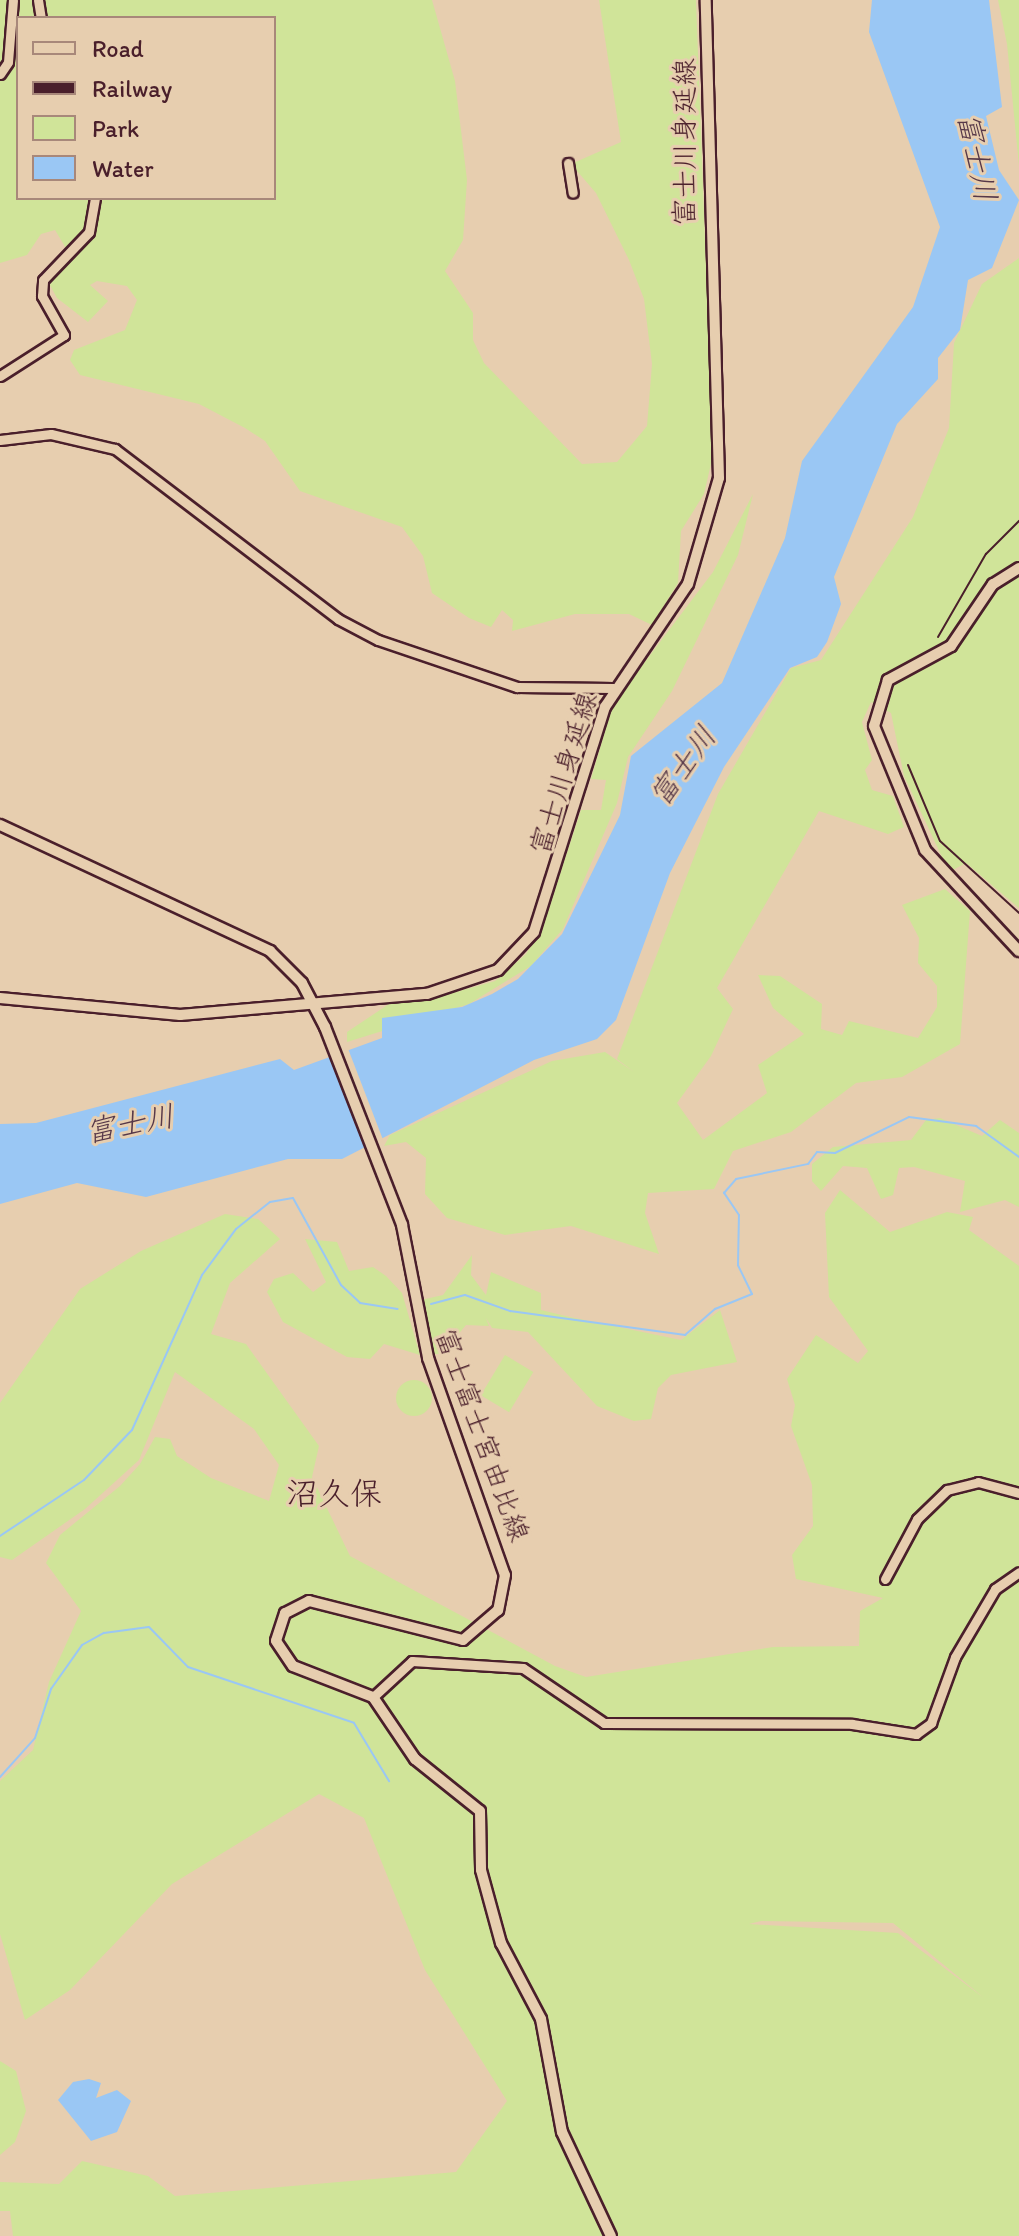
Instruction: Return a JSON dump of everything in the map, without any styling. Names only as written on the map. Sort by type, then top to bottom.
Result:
[{"type":"main road","name":"富士川身延線","points":[[0,998],[180,1015],[451,990],[498,970],[523,947],[551,895],[613,688],[677,605],[719,478],[706,0]]},
{"type":"main road","points":[[1019,568],[993,584],[951,646],[888,680],[874,726],[925,850],[1019,951]]},
{"type":"main road","name":"富士富士宮由比線","points":[[0,825],[149,900],[252,940],[287,967],[314,1003],[325,1027],[385,1176],[409,1251],[428,1358],[505,1575],[498,1610],[478,1634],[463,1640],[328,1603],[298,1603],[285,1613],[276,1641],[283,1660],[373,1697]]},
{"type":"main road","points":[[373,1697],[415,1759],[484,1819],[481,1870],[501,1943],[541,2019],[562,2132],[611,2236]]},
{"type":"street","points":[[0,74],[8,62],[13,0]]},
{"type":"street","points":[[568,163],[573,193]]},
{"type":"street","points":[[0,376],[64,335],[42,296],[43,280],[89,232],[95,200]]},
{"type":"street","points":[[0,440],[51,434],[115,449],[338,619],[378,640],[517,687],[613,688]]},
{"type":"street","points":[[885,1579],[917,1519],[947,1490],[978,1482],[1019,1493]]},
{"type":"street","points":[[373,1697],[412,1661],[523,1668],[604,1723],[852,1724],[916,1734],[931,1723],[955,1657],[995,1589],[1019,1572]]},
{"type":"green space","points":[[0,0],[432,0],[455,81],[467,180],[463,240],[445,271],[473,313],[473,340],[484,363],[582,464],[617,462],[647,426],[652,364],[644,299],[629,260],[596,193],[571,164],[621,142],[599,0],[696,0],[713,455],[704,494],[681,531],[678,583],[652,625],[629,614],[575,614],[512,631],[513,620],[502,610],[491,627],[469,618],[432,593],[423,556],[402,527],[300,491],[265,441],[245,428],[199,404],[80,375],[70,360],[74,350],[125,330],[137,300],[127,286],[97,281],[90,285],[108,301],[88,322],[57,298],[46,278],[73,260],[55,230],[41,234],[27,255],[0,263]]},
{"type":"green space","points":[[998,0],[1019,0],[1019,166],[1007,44]]},
{"type":"green space","points":[[1019,258],[1019,908],[966,863],[949,872],[904,776],[891,713],[871,702],[862,722],[872,760],[865,770],[872,790],[893,796],[904,827],[888,834],[819,811],[717,988],[733,1009],[711,1056],[677,1103],[703,1140],[767,1093],[758,1065],[804,1034],[773,1008],[758,975],[780,976],[822,1004],[821,1029],[842,1035],[849,1021],[918,1038],[937,1007],[937,986],[918,963],[919,938],[902,905],[945,889],[970,911],[960,1044],[902,1077],[856,1083],[791,1132],[733,1151],[714,1189],[648,1193],[645,1213],[659,1254],[571,1226],[505,1235],[447,1218],[425,1194],[426,1158],[406,1142],[384,1146],[390,1135],[552,1061],[605,1052],[634,1072],[617,1059],[718,794],[791,668],[821,660],[913,517],[949,428],[954,343],[982,284]]},
{"type":"green space","points":[[753,494],[738,555],[672,691],[628,757],[617,803],[563,929],[531,966],[469,1004],[347,1042],[347,1032],[395,1000],[424,1001],[495,981],[526,954],[543,926],[581,810],[601,810],[606,780],[591,779],[613,704],[713,572]]},
{"type":"green space","points":[[940,1118],[982,1136],[1000,1120],[1019,1133],[1019,1207],[1005,1200],[960,1212],[965,1181],[914,1167],[899,1168],[893,1195],[881,1199],[867,1168],[843,1166],[821,1191],[812,1181],[812,1164],[833,1147],[911,1140],[926,1120]]},
{"type":"green space","points":[[840,1190],[890,1232],[947,1212],[973,1217],[969,1230],[1019,1266],[1019,2236],[13,2236],[10,2211],[0,2211],[0,2182],[59,2184],[82,2161],[148,2176],[175,2196],[456,2172],[507,2101],[425,1970],[364,1818],[319,1794],[172,1884],[70,1990],[25,2020],[0,1934],[0,1781],[33,1750],[49,1682],[81,1611],[46,1563],[60,1535],[120,1486],[140,1464],[155,1437],[170,1439],[177,1456],[211,1478],[269,1501],[279,1465],[254,1429],[175,1372],[139,1460],[85,1509],[12,1560],[0,1557],[0,1403],[80,1289],[141,1251],[225,1214],[258,1219],[280,1239],[230,1283],[211,1334],[246,1344],[319,1446],[312,1477],[350,1556],[555,1666],[586,1677],[773,1647],[859,1646],[860,1611],[883,1598],[796,1579],[792,1555],[813,1526],[812,1485],[791,1426],[795,1405],[787,1379],[816,1335],[858,1363],[868,1351],[829,1297],[825,1213]],"holes":[[[761,1921],[893,1923],[984,1998],[898,1933],[749,1924]]]},
{"type":"green space","points":[[305,1239],[337,1242],[349,1271],[373,1267],[386,1276],[402,1293],[420,1355],[384,1344],[370,1359],[347,1357],[283,1322],[267,1292],[274,1279],[293,1273],[313,1292],[326,1282]]},
{"type":"green space","points":[[472,1255],[471,1275],[486,1295],[491,1272],[541,1293],[541,1310],[570,1317],[681,1340],[720,1310],[737,1362],[671,1375],[658,1388],[651,1419],[634,1421],[597,1406],[528,1332],[492,1328],[486,1318],[489,1326],[466,1325],[442,1354],[433,1354],[421,1300],[443,1295]]},
{"type":"green space","points":[[505,1355],[533,1372],[509,1412],[481,1395]]},
{"type":"green space","points":[[414,1380],[426,1386],[432,1398],[426,1410],[414,1416],[402,1410],[396,1398],[402,1386]]},
{"type":"green space","points":[[0,2061],[16,2071],[26,2111],[15,2142],[0,2155]]},
{"type":"water","name":"富士川","points":[[872,0],[989,0],[1002,107],[986,116],[999,170],[1019,200],[992,268],[968,280],[960,330],[938,358],[938,379],[897,424],[834,577],[841,604],[827,642],[817,657],[790,668],[724,767],[670,873],[616,1020],[597,1039],[534,1060],[342,1159],[288,1159],[146,1197],[77,1183],[0,1204],[0,1124],[36,1123],[280,1059],[294,1070],[382,1038],[382,1018],[462,1007],[492,994],[518,979],[562,934],[620,815],[631,756],[722,683],[785,538],[802,461],[913,307],[940,227],[869,32]]},
{"type":"water","points":[[89,2079],[101,2083],[96,2098],[117,2090],[131,2101],[117,2132],[91,2141],[58,2100],[73,2082]]},
{"type":"pier","points":[[347,1046],[383,1139],[371,1144],[335,1051]]},
{"type":"waterway","points":[[431,1304],[465,1295],[510,1311],[685,1335],[715,1309],[752,1294],[738,1265],[739,1215],[724,1193],[736,1179],[808,1164],[817,1152],[835,1153],[909,1117],[976,1126],[1019,1157]]},
{"type":"waterway","points":[[0,1536],[84,1480],[132,1430],[202,1275],[236,1229],[270,1202],[293,1198],[341,1285],[360,1303],[398,1309]]},
{"type":"waterway","points":[[0,1777],[35,1738],[51,1689],[82,1645],[104,1633],[149,1627],[188,1667],[354,1723],[389,1781]]},
{"type":"railway","points":[[938,637],[986,554],[1019,521]]},
{"type":"railway","points":[[908,765],[940,841],[1019,913]]},
{"type":"district","name":"沼久保","points":[[334,1493]]}]
